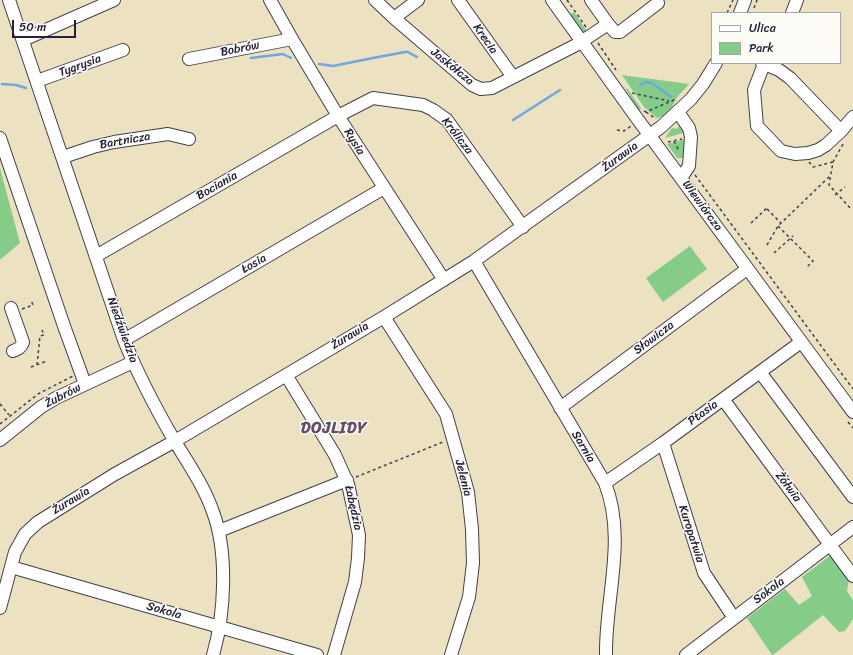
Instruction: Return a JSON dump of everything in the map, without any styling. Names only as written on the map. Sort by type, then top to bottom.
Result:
[{"type":"street","name":"Niedźwiedzia","points":[[9,0],[124,340],[145,388],[202,488],[213,511],[219,531],[223,555],[220,627],[213,655]]},
{"type":"street","points":[[23,40],[114,0]]},
{"type":"street","name":"Rysia","points":[[270,0],[338,116],[444,280]]},
{"type":"street","name":"Jaskółcza","points":[[375,0],[472,85],[481,89],[492,88],[587,38],[608,24]]},
{"type":"street","points":[[394,18],[418,0]]},
{"type":"street","name":"Krecia","points":[[458,0],[513,77]]},
{"type":"street","name":"Wiewiórcza","points":[[552,0],[587,38],[650,136],[853,412]]},
{"type":"street","points":[[591,0],[615,32],[620,32],[658,3]]},
{"type":"street","points":[[740,12],[745,0]]},
{"type":"street","points":[[792,12],[797,0]]},
{"type":"street","name":"Bobrów","points":[[189,59],[292,39]]},
{"type":"street","name":"Tygrysia","points":[[37,81],[123,50]]},
{"type":"street","name":"Żurawia","points":[[0,608],[15,552],[25,534],[38,522],[116,474],[175,441],[384,317],[474,261],[650,136],[678,112],[698,91],[715,64]]},
{"type":"street","points":[[841,131],[790,78],[779,70],[763,64],[754,90],[757,126],[781,151],[801,154],[818,150],[841,131],[853,117]]},
{"type":"street","name":"Królicza","points":[[338,116],[373,98],[423,105],[433,110],[447,120],[523,227]]},
{"type":"street","points":[[678,112],[689,128],[691,136],[688,166],[681,178]]},
{"type":"street","name":"Bociania","points":[[96,256],[338,116]]},
{"type":"street","name":"Bartnicza","points":[[63,157],[107,144],[168,134],[189,139]]},
{"type":"street","points":[[0,138],[85,384]]},
{"type":"street","name":"Łosia","points":[[124,340],[384,188]]},
{"type":"street","name":"Sarnia","points":[[474,261],[605,483],[610,497],[615,526],[615,543],[612,583],[605,636],[606,655]]},
{"type":"street","name":"Słowicza","points":[[560,408],[748,269]]},
{"type":"street","points":[[12,310],[23,342],[22,346],[13,351]]},
{"type":"street","name":"Jelenia","points":[[384,317],[446,414],[468,492],[472,529],[473,563],[469,597],[451,655]]},
{"type":"street","name":"Ptasia","points":[[605,483],[663,443],[801,342]]},
{"type":"street","name":"Żubrów","points":[[0,440],[41,407],[85,384],[133,362]]},
{"type":"street","points":[[760,372],[853,497]]},
{"type":"street","name":"Łabędzia","points":[[286,375],[347,480],[355,510],[359,535],[355,582],[334,655]]},
{"type":"street","name":"Żółwia","points":[[723,399],[831,544],[853,576]]},
{"type":"street","name":"Kuropatwia","points":[[663,443],[704,573],[734,618]]},
{"type":"street","points":[[219,531],[347,480]]},
{"type":"street","name":"Sokola","points":[[691,653],[734,618],[853,527]]},
{"type":"street","name":"Sokola","points":[[12,567],[317,655]]},
{"type":"path","points":[[567,0],[587,38],[617,71]]},
{"type":"path","points":[[727,12],[733,0]]},
{"type":"path","points":[[752,12],[757,0]]},
{"type":"path","points":[[636,99],[632,93],[669,101]]},
{"type":"path","points":[[655,118],[646,112],[680,97]]},
{"type":"path","points":[[616,130],[624,131],[631,126]]},
{"type":"path","points":[[830,186],[833,162],[844,142],[841,131]]},
{"type":"path","points":[[674,141],[680,152]]},
{"type":"path","points":[[801,154],[813,167],[833,162]]},
{"type":"path","points":[[695,175],[853,389]]},
{"type":"path","points":[[767,245],[778,226],[831,175]]},
{"type":"path","points":[[825,181],[852,210]]},
{"type":"path","points":[[836,194],[845,187]]},
{"type":"path","points":[[751,223],[768,208],[781,223]]},
{"type":"path","points":[[778,226],[813,262],[806,268]]},
{"type":"path","points":[[774,253],[793,236]]},
{"type":"path","points":[[12,310],[33,305],[31,300]]},
{"type":"path","points":[[37,365],[40,336],[44,335],[42,330]]},
{"type":"path","points":[[31,367],[47,362]]},
{"type":"path","points":[[0,404],[10,416]]},
{"type":"path","points":[[347,480],[452,439]]},
{"type":"green space","points":[[574,12],[588,33],[580,31],[569,16]]},
{"type":"green space","points":[[622,75],[689,84],[668,112],[657,118],[644,107]]},
{"type":"green space","points":[[627,88],[641,108],[639,112],[626,89]]},
{"type":"green space","points":[[679,126],[684,130],[686,136],[684,136],[683,133],[665,138],[672,128],[677,129]]},
{"type":"green space","points":[[686,139],[683,158],[677,158],[667,144]]},
{"type":"green space","points":[[0,168],[20,243],[0,260]]},
{"type":"green space","points":[[690,246],[707,269],[663,302],[646,278]]},
{"type":"green space","points":[[832,554],[849,579],[847,591],[853,600],[853,619],[845,631],[839,632],[823,615],[772,655],[747,618],[785,589],[799,605],[812,596],[802,577]]},
{"type":"waterway","points":[[319,64],[333,66],[405,52],[417,57]]},
{"type":"waterway","points":[[251,58],[283,54],[291,58]]},
{"type":"waterway","points":[[640,85],[646,82],[652,83],[671,97]]},
{"type":"waterway","points":[[2,84],[16,85],[26,88]]},
{"type":"waterway","points":[[513,120],[560,90]]},
{"type":"district","name":"DOJLIDY","points":[[334,429]]}]
